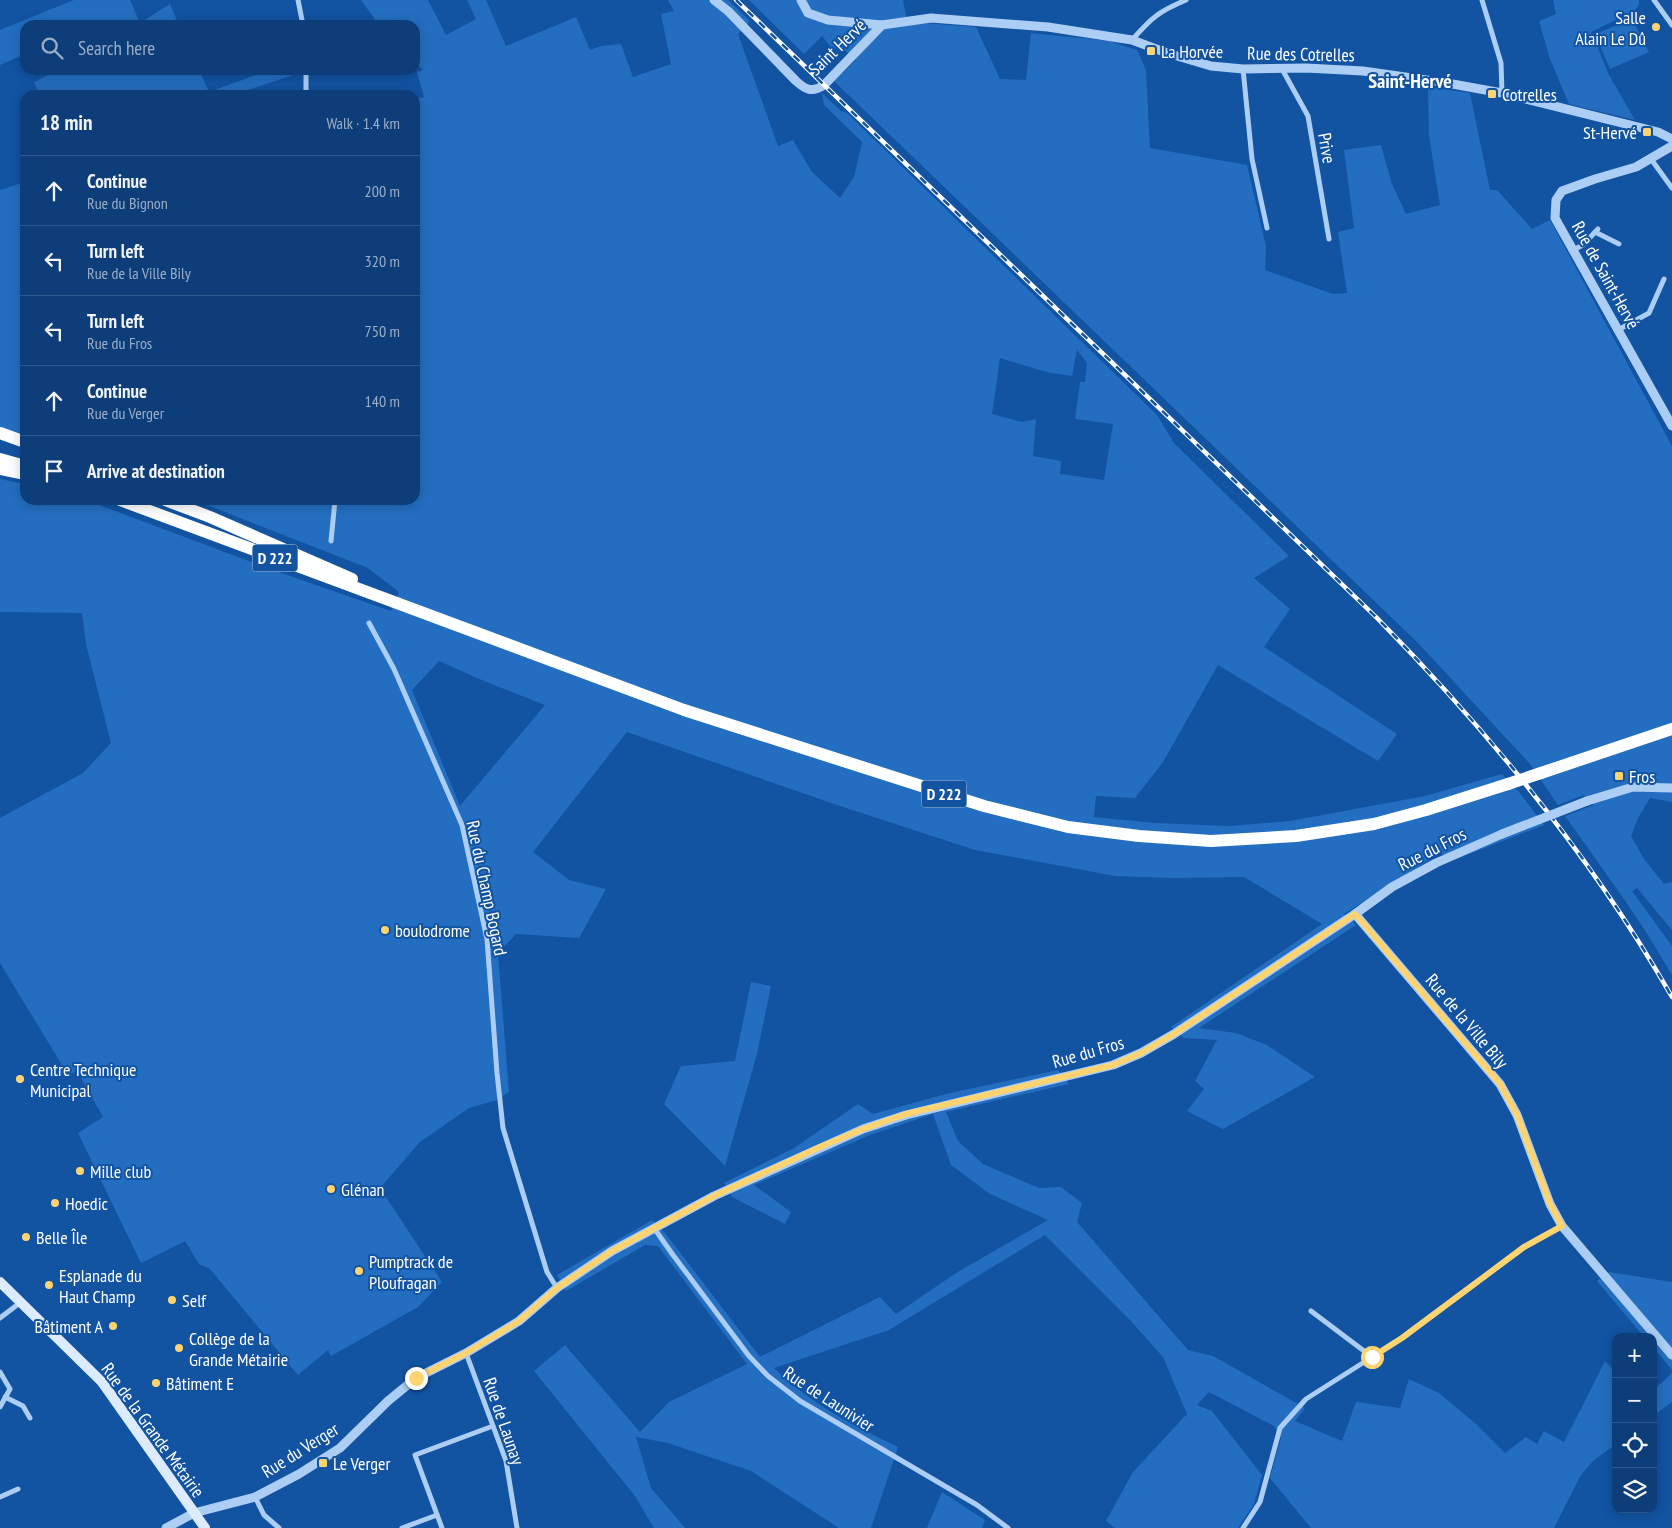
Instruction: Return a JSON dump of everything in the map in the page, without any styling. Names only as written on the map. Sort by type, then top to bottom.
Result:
[{"type":"highway","points":[[0,433],[20,440]]},
{"type":"highway","points":[[0,442],[20,448]]},
{"type":"highway","points":[[0,458],[20,464]]},
{"type":"highway","points":[[0,469],[20,473]]},
{"type":"highway","points":[[127,505],[149,511]]},
{"type":"highway","name":"D 222","points":[[133,505],[684,710],[984,806],[1068,827],[1139,836],[1211,841],[1296,836],[1374,824],[1508,784],[1672,730]]},
{"type":"highway","name":"D 222","points":[[178,505],[210,517],[378,591],[401,604]]},
{"type":"main road","name":"Rue de la Grande Métairie","points":[[0,1282],[102,1382],[205,1528]]},
{"type":"street","points":[[298,0],[302,20]]},
{"type":"street","name":"Saint Hervé","points":[[714,0],[728,11],[807,90],[814,91],[824,85],[882,25]]},
{"type":"street","name":"Rue des Cotrelles","points":[[802,0],[808,13],[828,20],[882,25],[931,18],[1048,27],[1132,40],[1211,66],[1243,70],[1281,68],[1363,71],[1447,83],[1502,93],[1658,132],[1672,139]]},
{"type":"street","points":[[1132,40],[1152,18],[1166,8],[1186,0]]},
{"type":"street","points":[[1482,0],[1501,63],[1502,93]]},
{"type":"street","points":[[1654,0],[1672,25]]},
{"type":"street","name":"Prive","points":[[1281,68],[1308,116],[1329,238]]},
{"type":"street","points":[[1243,70],[1252,159],[1267,228]]},
{"type":"street","points":[[306,75],[306,90]]},
{"type":"street","name":"Rue des Cotrelles","points":[[1658,132],[1672,132]]},
{"type":"street","name":"Rue de Saint-Hervé","points":[[1672,146],[1636,167],[1562,191],[1556,200],[1555,218],[1672,426]]},
{"type":"street","points":[[1651,159],[1672,188]]},
{"type":"street","points":[[1573,250],[1583,245],[1596,230],[1619,244]]},
{"type":"street","points":[[1618,330],[1649,313],[1664,279]]},
{"type":"street","points":[[331,541],[335,505]]},
{"type":"street","name":"Rue du Champ Bogard","points":[[369,623],[394,669],[462,825],[487,939],[503,1128],[547,1272],[557,1288]]},
{"type":"street","name":"Rue du Fros","points":[[557,1288],[612,1251],[714,1196],[863,1129],[906,1114],[1113,1065],[1141,1053],[1174,1034],[1392,888],[1436,863],[1502,834],[1587,801],[1633,787],[1672,788]]},
{"type":"street","name":"Rue de la Ville Bily","points":[[1355,914],[1500,1084],[1517,1115],[1550,1204],[1562,1226],[1672,1355]]},
{"type":"street","points":[[1243,1528],[1260,1502],[1280,1428],[1306,1399],[1402,1338],[1524,1247],[1562,1226]]},
{"type":"street","name":"Rue de Launivier","points":[[654,1228],[749,1356],[768,1376],[800,1401],[978,1505],[1008,1528]]},
{"type":"street","name":"Rue du Verger","points":[[166,1528],[194,1513],[254,1497],[299,1474],[340,1448],[416,1378],[466,1353],[519,1321],[557,1288]]},
{"type":"street","points":[[0,1318],[22,1302]]},
{"type":"street","points":[[1312,1311],[1372,1357]]},
{"type":"street","name":"Rue de Launay","points":[[466,1353],[506,1460],[517,1528]]},
{"type":"street","points":[[0,1372],[10,1389],[0,1407]]},
{"type":"street","points":[[5,1397],[23,1406],[30,1418]]},
{"type":"street","points":[[442,1528],[415,1455],[493,1426]]},
{"type":"street","points":[[0,1497],[18,1489]]},
{"type":"street","points":[[254,1497],[264,1515],[279,1528]]},
{"type":"street","points":[[402,1528],[437,1514]]},
{"type":"shaded area","points":[[74,0],[130,0],[139,20],[25,20]]},
{"type":"shaded area","points":[[361,0],[428,0],[446,35],[476,19],[467,0],[486,0],[506,46],[576,17],[590,50],[601,46],[621,44],[633,77],[671,64],[661,14],[674,11],[668,0],[728,0],[750,21],[738,34],[778,146],[793,140],[812,172],[840,198],[854,177],[862,142],[824,105],[822,93],[841,111],[847,113],[1157,415],[1174,443],[1289,556],[1254,578],[1290,609],[1264,647],[1397,734],[1378,761],[1218,665],[1163,762],[1135,798],[1096,796],[1094,817],[1155,823],[1229,826],[1290,821],[1425,796],[1502,774],[1519,792],[1544,825],[1454,860],[1440,853],[1344,914],[1356,925],[1199,1028],[1236,1033],[1267,1045],[1315,1077],[1223,1129],[1187,1111],[1204,1089],[1195,1081],[1217,1040],[1184,1038],[1171,1027],[1322,924],[1244,877],[1173,878],[1115,876],[975,850],[840,806],[627,732],[533,852],[569,880],[606,889],[579,938],[516,934],[498,953],[509,1092],[497,1100],[469,1108],[420,1142],[380,1188],[442,1282],[418,1307],[331,1356],[328,1350],[298,1375],[210,1269],[199,1264],[185,1241],[141,1263],[78,1133],[103,1117],[77,1071],[68,1075],[0,963],[0,818],[83,773],[111,743],[86,644],[82,613],[0,612],[0,479],[20,483],[20,505],[99,505],[267,568],[391,611],[399,592],[368,568],[207,505],[420,505],[420,98],[424,97],[418,75],[420,75],[420,71],[423,70],[420,67],[420,20],[375,20]],"holes":[[[1077,350],[1087,363],[1085,382],[1080,382],[1075,419],[1113,424],[1104,480],[1060,474],[1061,461],[1033,456],[1036,419],[1022,422],[992,414],[1000,358],[1046,372],[1072,376]],[[439,661],[545,705],[460,806],[412,690]]]},
{"type":"shaded area","points":[[749,0],[903,0],[908,25],[923,23],[976,27],[1000,79],[1026,80],[1031,33],[1109,41],[1137,50],[1146,70],[1150,148],[1247,165],[1266,246],[1265,270],[1333,294],[1347,293],[1338,232],[1354,228],[1344,150],[1381,145],[1392,184],[1406,214],[1440,205],[1429,136],[1428,87],[1470,93],[1490,190],[1497,190],[1532,229],[1550,220],[1672,446],[1672,802],[1650,798],[1638,818],[1631,836],[1644,859],[1664,884],[1672,882],[1672,930],[1637,888],[1632,891],[1672,946],[1672,975],[1634,914],[1565,816],[1594,805],[1584,795],[1558,805],[1530,764],[1419,644],[834,81],[856,60],[839,46],[833,50],[822,36],[804,54]]},
{"type":"shaded area","points":[[1553,0],[1639,0],[1639,5],[1634,11],[1591,32],[1609,75],[1635,120],[1569,104],[1550,59],[1539,21],[1556,14]]},
{"type":"shaded area","points":[[170,4],[177,20],[145,20]]},
{"type":"shaded area","points":[[1632,19],[1649,52],[1610,69],[1595,34]]},
{"type":"shaded area","points":[[20,22],[20,56],[0,65],[0,30]]},
{"type":"shaded area","points":[[48,75],[201,75],[208,90],[37,90],[34,82]]},
{"type":"shaded area","points":[[256,75],[293,75],[248,90],[215,90]]},
{"type":"shaded area","points":[[20,184],[20,434],[0,427],[0,190]]},
{"type":"shaded area","points":[[751,982],[771,986],[757,1054],[725,1166],[664,1104],[681,1066],[735,1061]]},
{"type":"shaded area","points":[[1058,1070],[1069,1084],[946,1112],[958,1141],[983,1164],[1039,1188],[1061,1187],[1082,1203],[1077,1222],[1188,1350],[1213,1356],[1305,1408],[1295,1421],[1342,1441],[1356,1402],[1400,1408],[1409,1379],[1439,1393],[1476,1424],[1505,1453],[1526,1437],[1537,1444],[1544,1431],[1564,1442],[1605,1361],[1612,1368],[1612,1447],[1593,1461],[1581,1475],[1554,1528],[1311,1528],[1270,1478],[1281,1438],[1274,1426],[1209,1392],[1197,1405],[1212,1411],[1262,1475],[1254,1504],[1238,1528],[1115,1528],[1106,1521],[1133,1472],[1187,1414],[1163,1357],[1129,1319],[1045,1235],[889,1330],[774,1368],[802,1392],[832,1412],[898,1447],[871,1528],[839,1528],[751,1471],[668,1443],[636,1437],[651,1488],[685,1528],[654,1528],[635,1496],[534,1371],[565,1345],[640,1432],[669,1402],[747,1364],[658,1246],[645,1245],[566,1291],[557,1275],[652,1220],[665,1233],[760,1357],[880,1297],[896,1314],[956,1273],[1048,1220],[990,1194],[951,1165],[933,1114],[870,1135],[754,1185],[791,1212],[785,1224],[732,1197],[724,1183],[794,1148],[858,1104],[873,1114],[950,1093]]},
{"type":"shaded area","points":[[1609,1272],[1672,1282],[1672,1370],[1657,1352],[1657,1333],[1641,1333],[1597,1281]]},
{"type":"shaded area","points":[[1672,1373],[1672,1402],[1657,1413],[1657,1387]]},
{"type":"shaded area","points":[[942,1492],[985,1520],[982,1528],[927,1528]]},
{"type":"railway","points":[[736,0],[1377,618],[1419,662],[1460,706],[1537,798],[1608,895],[1672,997]]},
{"type":"place","name":"Salle Alain Le Dû","points":[[1656,27]]},
{"type":"place","name":"La Horvée","points":[[1151,51]]},
{"type":"place","name":"Cotrelles","points":[[1492,94]]},
{"type":"place","name":"St-Hervé","points":[[1647,132]]},
{"type":"place","name":"Fros","points":[[1619,776]]},
{"type":"place","name":"boulodrome","points":[[385,930]]},
{"type":"place","name":"Centre Technique Municipal","points":[[20,1079]]},
{"type":"place","name":"Mille club","points":[[80,1171]]},
{"type":"place","name":"Glénan","points":[[331,1189]]},
{"type":"place","name":"Hoedic","points":[[55,1203]]},
{"type":"place","name":"Belle Île","points":[[26,1237]]},
{"type":"place","name":"Pumptrack de Ploufragan","points":[[359,1271]]},
{"type":"place","name":"Esplanade du Haut Champ","points":[[49,1285]]},
{"type":"place","name":"Self","points":[[172,1300]]},
{"type":"place","name":"Bâtiment A","points":[[113,1326]]},
{"type":"place","name":"Collège de la Grande Métairie","points":[[179,1348]]},
{"type":"place","name":"Bâtiment E","points":[[156,1383]]},
{"type":"place","name":"Le Verger","points":[[323,1463]]},
{"type":"district","name":"Saint-Hervé","points":[[1410,81]]},
{"type":"route","points":[[416,1378],[466,1353],[519,1321],[557,1288],[612,1251],[714,1196],[820,1147],[906,1114],[1113,1065],[1141,1053],[1174,1034],[1355,914],[1500,1084],[1517,1115],[1550,1204],[1562,1226],[1524,1247],[1402,1338],[1372,1357]]}]
